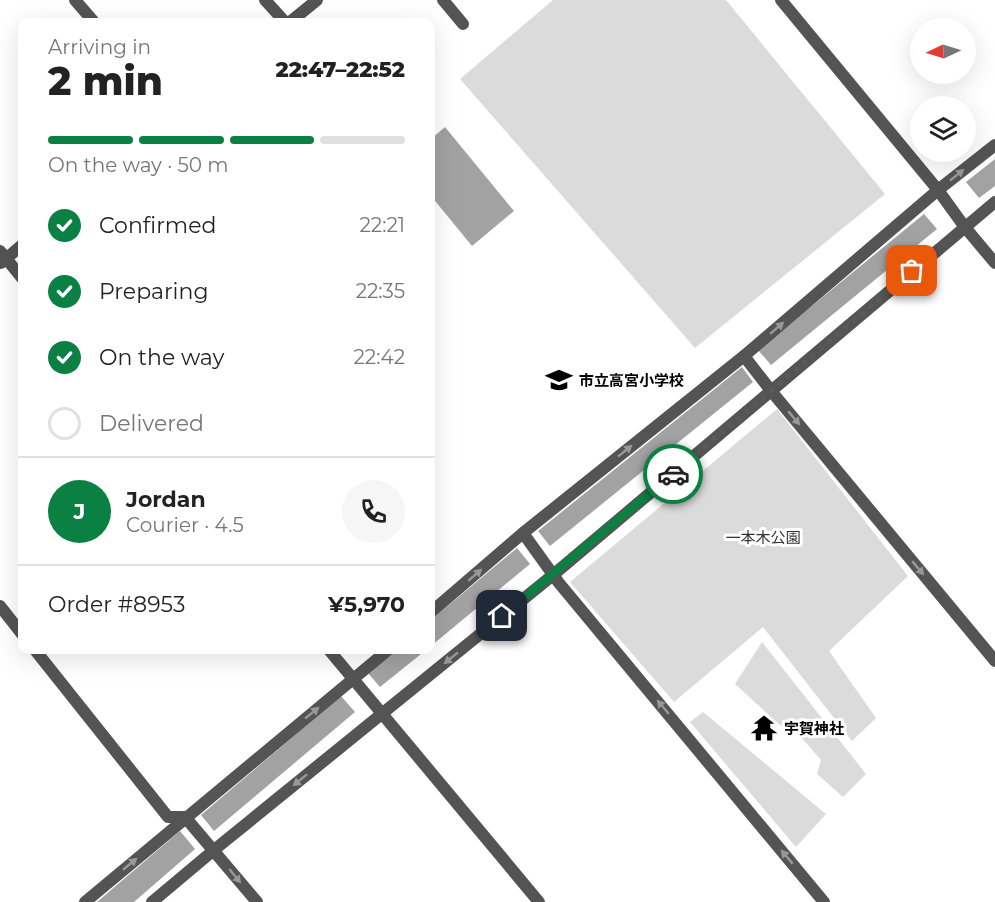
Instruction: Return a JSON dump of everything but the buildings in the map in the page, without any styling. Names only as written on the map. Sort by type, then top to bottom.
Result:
[{"type":"street","points":[[75,0],[91,18]]},
{"type":"street","points":[[265,0],[281,18]]},
{"type":"street","points":[[295,18],[317,0]]},
{"type":"street","points":[[443,0],[463,24]]},
{"type":"street","points":[[781,0],[938,190],[995,263]]},
{"type":"street","points":[[435,609],[523,533],[744,356],[938,190],[995,146]]},
{"type":"street","points":[[152,902],[553,575],[995,202]]},
{"type":"street","points":[[18,248],[2,258],[18,274]]},
{"type":"street","points":[[744,356],[995,661]]},
{"type":"street","points":[[523,533],[553,575],[825,902]]},
{"type":"street","points":[[0,606],[18,629]]},
{"type":"street","points":[[37,654],[168,817],[185,817],[256,902]]},
{"type":"street","points":[[332,654],[384,713],[539,902]]},
{"type":"street","points":[[85,902],[383,654]]},
{"type":"green space","points":[[553,0],[726,0],[885,194],[695,348],[460,79]]},
{"type":"green space","name":"一本木公園","points":[[777,409],[908,576],[829,651],[876,718],[852,741],[763,627],[674,702],[570,582]]},
{"type":"green space","points":[[762,642],[866,774],[843,797],[817,774],[821,760],[786,720],[781,726],[735,684]]},
{"type":"green space","points":[[703,712],[826,814],[796,847],[690,722]]},
{"type":"shaded area","points":[[445,127],[514,211],[472,246],[435,201],[435,136]]},
{"type":"shaded area","points":[[995,159],[995,186],[979,198],[966,182]]},
{"type":"shaded area","points":[[924,214],[937,229],[771,365],[758,350]]},
{"type":"shaded area","points":[[742,367],[753,382],[550,546],[538,531]]},
{"type":"shaded area","points":[[517,548],[530,564],[435,643],[435,617]]},
{"type":"shaded area","points":[[389,654],[421,654],[380,687],[367,672]]},
{"type":"shaded area","points":[[341,696],[355,712],[214,831],[201,815]]},
{"type":"shaded area","points":[[180,831],[195,849],[134,902],[97,902]]},
{"type":"way so far","points":[[673,474],[912,271]]},
{"type":"place","name":"市立高宮小学校","points":[[559,380]]},
{"type":"place","name":"宇賀神社","points":[[764,728]]},
{"type":"route","points":[[502,616],[673,474]]}]
